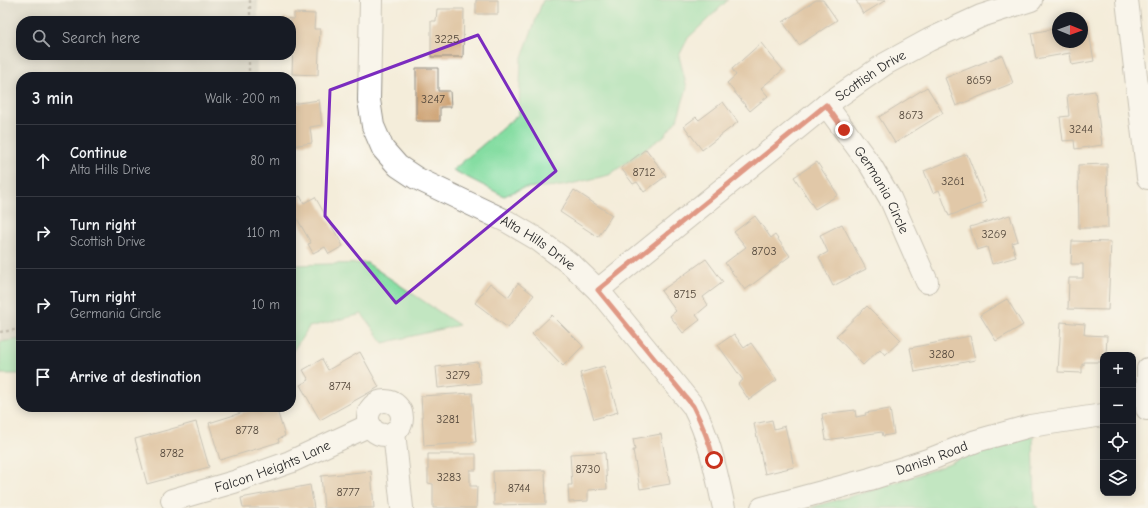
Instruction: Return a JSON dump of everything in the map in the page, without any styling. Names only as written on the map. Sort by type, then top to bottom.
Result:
[{"type":"street","name":"Alta Hills Drive","points":[[371,0],[369,100],[373,126],[383,149],[398,166],[416,178],[508,222],[537,239],[573,266],[598,290],[693,406],[703,424],[711,447],[724,508]]},
{"type":"street","name":"Scottish Drive","points":[[598,290],[826,105],[885,64],[929,40],[981,16],[1031,0]]},
{"type":"street","points":[[1127,0],[1148,178]]},
{"type":"street","name":"Germania Circle","points":[[826,105],[871,166],[890,198],[913,247],[927,282]]},
{"type":"street","points":[[1143,409],[1148,369]]},
{"type":"street","points":[[379,402],[390,402],[399,408],[402,418],[398,428],[394,432],[383,434],[373,429],[370,425],[369,414],[374,405],[379,402]]},
{"type":"street","name":"Danish Road","points":[[762,508],[870,479],[931,459],[976,441],[1030,426],[1100,415]]},
{"type":"street","name":"Falcon Heights Lane","points":[[172,500],[234,482],[290,462],[370,425]]},
{"type":"street","points":[[394,432],[402,508]]},
{"type":"path","points":[[250,0],[250,16]]},
{"type":"path","points":[[249,60],[249,72]]},
{"type":"path","points":[[0,332],[16,330]]},
{"type":"highlighted area","points":[[478,35],[556,171],[396,303],[325,216],[330,90]]},
{"type":"shaded area","points":[[0,0],[258,0],[258,16],[16,16],[16,60],[257,60],[257,72],[16,72],[16,340],[0,342]]},
{"type":"green space","points":[[543,0],[728,0],[688,38],[679,56],[687,88],[677,120],[664,136],[609,175],[562,186],[523,188],[504,196],[453,170],[519,114],[521,60]]},
{"type":"green space","points":[[367,263],[459,325],[383,343],[362,314],[309,327],[296,346],[296,265]]},
{"type":"green space","points":[[16,340],[16,374],[0,374],[0,342]]},
{"type":"green space","points":[[1033,436],[1035,505],[1038,508],[809,508],[873,490],[938,468],[980,450]]},
{"type":"building","points":[[476,0],[498,0],[498,14],[476,14]]},
{"type":"building","points":[[816,0],[823,0],[837,20],[799,45],[783,22]]},
{"type":"building","points":[[856,0],[886,0],[863,14]]},
{"type":"building","points":[[437,9],[464,9],[463,57],[431,57],[431,21],[436,21]]},
{"type":"building","points":[[294,13],[315,14],[314,29],[320,29],[318,75],[296,74],[296,72],[292,72],[292,60],[296,60],[296,16],[294,16]]},
{"type":"building","points":[[1088,28],[1094,61],[1072,65],[1070,53],[1036,59],[1031,33],[1052,29],[1052,48],[1088,48]]},
{"type":"building","points":[[761,43],[783,70],[761,88],[768,96],[750,111],[727,83],[736,75],[732,69]]},
{"type":"building","points":[[1002,55],[1013,83],[956,106],[945,78]]},
{"type":"building","points":[[416,68],[438,68],[438,91],[450,91],[451,107],[440,107],[440,121],[416,121]]},
{"type":"building","points":[[927,87],[943,113],[895,143],[879,117]]},
{"type":"building","points":[[1095,91],[1102,145],[1075,149],[1074,140],[1063,141],[1060,117],[1069,116],[1067,95]]},
{"type":"building","points":[[319,100],[322,125],[310,127],[312,143],[296,145],[296,103]]},
{"type":"building","points":[[723,102],[738,122],[702,150],[684,126],[696,117],[699,120]]},
{"type":"building","points":[[646,149],[666,176],[644,192],[637,182],[633,184],[621,168]]},
{"type":"building","points":[[967,154],[986,202],[949,216],[939,190],[933,193],[924,171]]},
{"type":"building","points":[[817,162],[838,195],[815,209],[794,177]]},
{"type":"building","points":[[1107,164],[1108,228],[1079,228],[1078,165]]},
{"type":"building","points":[[574,190],[612,215],[598,237],[560,212]]},
{"type":"building","points":[[300,196],[304,203],[315,197],[343,246],[329,254],[325,247],[313,253],[308,244],[311,243],[296,217],[296,198]]},
{"type":"building","points":[[1010,215],[1018,241],[1012,243],[1016,257],[992,264],[987,247],[977,250],[970,227]]},
{"type":"building","points":[[755,216],[771,238],[775,235],[790,256],[745,290],[725,263],[746,247],[734,232]]},
{"type":"building","points":[[842,224],[866,269],[833,286],[819,257],[828,252],[820,235]]},
{"type":"building","points":[[1072,241],[1111,242],[1108,310],[1068,309],[1069,278],[1083,278],[1083,264],[1071,264]]},
{"type":"building","points":[[706,259],[723,282],[703,297],[708,305],[696,315],[700,320],[683,333],[670,316],[676,311],[661,291]]},
{"type":"building","points":[[490,283],[508,297],[518,283],[534,295],[508,328],[475,303]]},
{"type":"building","points":[[1007,299],[1023,325],[996,341],[980,315]]},
{"type":"building","points":[[867,306],[901,340],[885,355],[880,349],[863,365],[836,336]]},
{"type":"building","points":[[552,315],[583,346],[563,366],[532,334]]},
{"type":"building","points":[[1061,322],[1085,324],[1084,334],[1086,335],[1107,336],[1106,352],[1100,352],[1100,362],[1084,362],[1084,365],[1082,364],[1082,373],[1058,372]]},
{"type":"building","points":[[734,334],[744,348],[751,343],[777,380],[749,400],[738,384],[743,380],[718,345]]},
{"type":"building","points":[[970,336],[975,360],[915,372],[910,348]]},
{"type":"building","points":[[360,352],[379,387],[320,420],[300,385],[309,380],[303,370],[322,359],[328,370]]},
{"type":"building","points":[[478,362],[481,383],[438,388],[436,367]]},
{"type":"building","points":[[604,366],[618,412],[594,419],[580,373]]},
{"type":"building","points":[[472,393],[476,442],[424,446],[421,396]]},
{"type":"building","points":[[890,409],[894,434],[883,436],[882,432],[826,440],[822,414],[855,410],[856,417],[866,415],[865,413]]},
{"type":"building","points":[[244,412],[278,412],[285,436],[278,439],[279,442],[220,460],[209,423]]},
{"type":"building","points":[[772,420],[774,429],[785,426],[794,467],[765,474],[754,424]]},
{"type":"building","points":[[196,422],[209,467],[147,484],[135,439]]},
{"type":"building","points":[[661,434],[670,484],[640,489],[633,450],[635,450],[633,439]]},
{"type":"building","points":[[605,452],[607,489],[588,490],[588,501],[569,502],[568,485],[572,485],[570,454]]},
{"type":"building","points":[[428,454],[476,454],[476,470],[470,470],[470,486],[477,486],[476,508],[433,508],[433,484],[428,483]]},
{"type":"building","points":[[545,470],[546,504],[494,505],[493,471]]},
{"type":"building","points":[[371,471],[374,508],[324,508],[321,476]]},
{"type":"building","points":[[310,485],[314,508],[243,508],[241,498]]},
{"type":"route","points":[[714,460],[703,424],[693,406],[598,290],[826,105],[844,130]]}]
